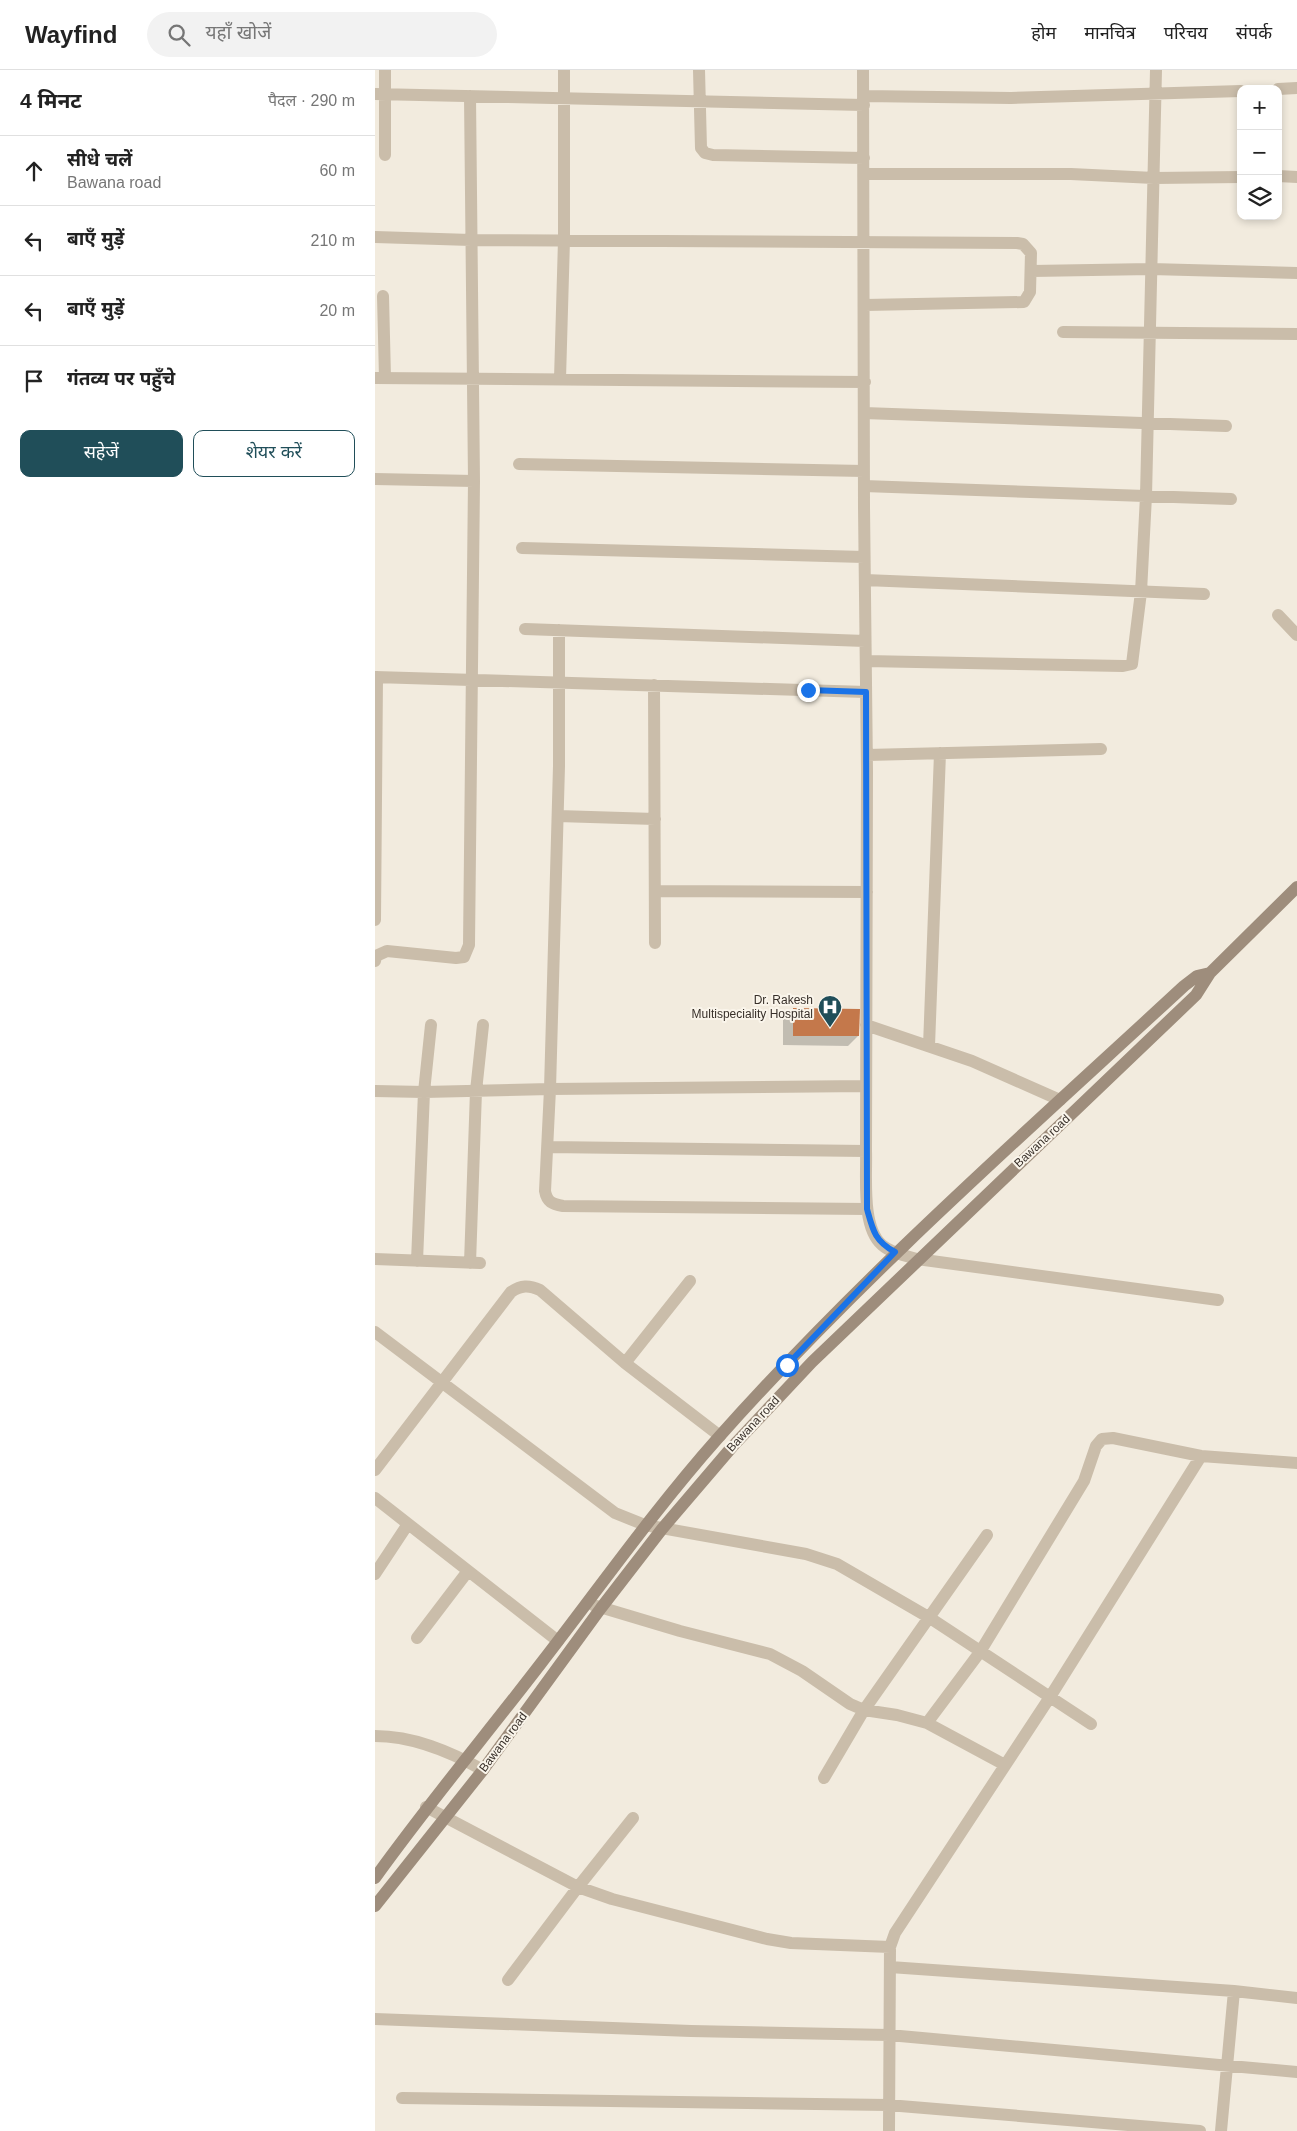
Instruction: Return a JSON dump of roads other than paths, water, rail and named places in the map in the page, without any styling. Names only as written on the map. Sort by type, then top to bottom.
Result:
[{"type":"street","points":[[385,70],[379,94],[385,155]]},
{"type":"street","points":[[560,379],[564,240],[564,70]]},
{"type":"street","points":[[699,70],[701,148],[705,153],[713,155],[864,158]]},
{"type":"street","points":[[863,70],[865,306],[864,557],[867,755],[866,1151],[867,1209],[873,1231],[881,1244],[895,1252],[917,1259],[1218,1300]]},
{"type":"street","points":[[866,660],[1132,664],[1141,592],[1146,496],[1157,94],[1156,70]]},
{"type":"street","points":[[1282,89],[1297,88]]},
{"type":"street","points":[[379,94],[565,98],[863,100],[1011,98],[1237,91]]},
{"type":"street","points":[[375,961],[376,956],[387,951],[456,958],[464,957],[468,951],[474,481],[471,96]]},
{"type":"street","points":[[864,174],[1071,174],[1154,178],[1237,177]]},
{"type":"street","points":[[1282,176],[1297,177]]},
{"type":"street","points":[[375,237],[471,240],[1023,244],[1031,253],[1030,292],[1024,302],[865,306]]},
{"type":"street","points":[[1032,271],[1151,269],[1297,273]]},
{"type":"street","points":[[383,296],[380,378],[865,382]]},
{"type":"street","points":[[1063,332],[1297,334]]},
{"type":"street","points":[[864,413],[1226,426]]},
{"type":"street","points":[[519,464],[864,471]]},
{"type":"street","points":[[375,479],[474,481]]},
{"type":"street","points":[[864,486],[1231,499]]},
{"type":"street","points":[[521,548],[864,557]]},
{"type":"street","points":[[865,580],[1204,594]]},
{"type":"street","points":[[1278,615],[1297,635]]},
{"type":"street","points":[[525,629],[865,641]]},
{"type":"street","points":[[559,630],[558,816],[545,1191],[547,1199],[553,1204],[563,1206],[867,1209]]},
{"type":"street","points":[[375,920],[376,677],[866,692]]},
{"type":"street","points":[[654,685],[655,943]]},
{"type":"street","points":[[867,755],[1101,749]]},
{"type":"street","points":[[929,1046],[940,753]]},
{"type":"street","points":[[558,816],[655,819]]},
{"type":"street","name":"Bawana road","points":[[375,1906],[483,1770],[601,1608],[662,1529],[732,1447],[812,1362],[917,1259],[1196,994],[1210,972],[1297,887]]},
{"type":"street","points":[[655,891],[867,892]]},
{"type":"street","name":"Bawana road","points":[[375,1878],[426,1807],[466,1761],[645,1525],[720,1436],[895,1252],[1183,986],[1197,976],[1210,972]]},
{"type":"street","points":[[866,1025],[973,1061],[1060,1100]]},
{"type":"street","points":[[417,1261],[424,1092],[431,1026]]},
{"type":"street","points":[[375,1259],[475,1263],[477,1091],[483,1026]]},
{"type":"street","points":[[375,1091],[866,1086]]},
{"type":"street","points":[[548,1146],[866,1151]]},
{"type":"street","points":[[625,1363],[690,1281]]},
{"type":"street","points":[[375,1470],[511,1292],[519,1287],[531,1286],[540,1290],[625,1363],[720,1436]]},
{"type":"street","points":[[855,1294],[869,1306]]},
{"type":"street","points":[[377,1338],[442,1382],[615,1513],[645,1525],[822,1558],[845,1568],[929,1618],[1091,1724]]},
{"type":"street","points":[[927,1723],[979,1652],[1084,1481],[1096,1446],[1102,1439],[1113,1438],[1201,1456],[1297,1463]]},
{"type":"street","points":[[889,2131],[890,1947],[895,1933],[1051,1697],[1201,1456]]},
{"type":"street","points":[[375,1498],[558,1641]]},
{"type":"street","points":[[375,1574],[408,1524]]},
{"type":"street","points":[[824,1778],[864,1710],[987,1535]]},
{"type":"street","points":[[417,1638],[468,1571]]},
{"type":"street","points":[[587,1602],[601,1608],[770,1654],[803,1671],[850,1704],[864,1710],[897,1715],[927,1723],[1005,1765]]},
{"type":"street","points":[[375,1736],[404,1738],[466,1761],[483,1770]]},
{"type":"street","points":[[426,1807],[578,1887],[612,1899],[767,1939],[791,1943],[890,1947]]},
{"type":"street","points":[[508,1980],[633,1818]]},
{"type":"street","points":[[890,1967],[1234,1991],[1297,1998]]},
{"type":"street","points":[[1221,2131],[1234,1991]]},
{"type":"street","points":[[375,2019],[691,2031],[889,2035],[1297,2072]]},
{"type":"street","points":[[402,2098],[888,2105],[1200,2131]]},
{"type":"place","name":"Dr. Rakesh Multispeciality Hospital","points":[[830,1028]]}]
